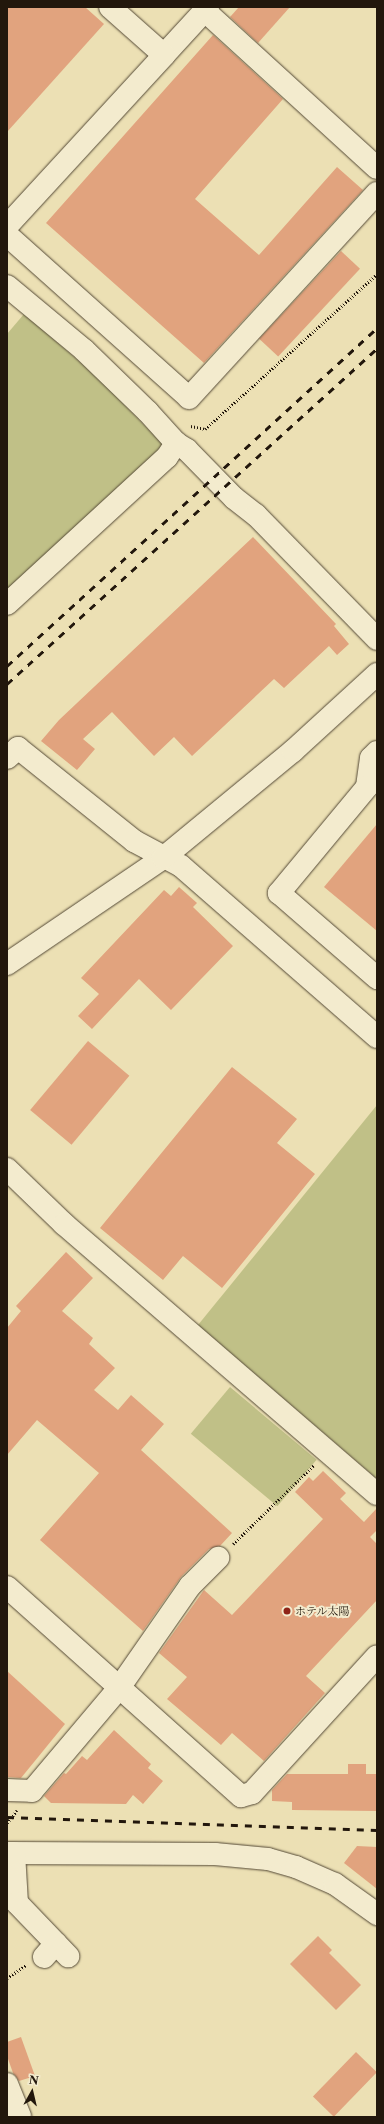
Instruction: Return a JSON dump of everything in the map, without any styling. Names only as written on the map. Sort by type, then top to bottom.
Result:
[{"type":"street","points":[[110,7],[164,55]]},
{"type":"street","points":[[7,226],[207,9],[377,168]]},
{"type":"street","points":[[7,235],[189,398],[377,193]]},
{"type":"street","points":[[7,286],[84,350],[148,412],[181,434],[187,450],[234,498],[256,514],[377,639]]},
{"type":"street","points":[[7,604],[167,457],[181,434]]},
{"type":"street","points":[[7,964],[163,858],[293,751],[377,674]]},
{"type":"street","points":[[7,758],[18,748],[134,841],[163,858],[181,866],[377,1037]]},
{"type":"street","points":[[377,752],[372,758],[367,787],[279,894],[377,978]]},
{"type":"street","points":[[7,1169],[64,1224],[377,1494]]},
{"type":"street","points":[[7,1790],[32,1791],[119,1688],[190,1586],[218,1558]]},
{"type":"street","points":[[7,1587],[241,1796],[252,1793],[377,1656]]},
{"type":"street","points":[[56,1952],[18,1903],[11,1853],[214,1854],[268,1859],[296,1867],[335,1884],[377,1914]]},
{"type":"street","points":[[7,2084],[20,2117]]},
{"type":"path","points":[[181,434],[205,429],[377,274]]},
{"type":"path","points":[[218,1558],[328,1452]]},
{"type":"path","points":[[7,1823],[12,1817]]},
{"type":"green space","points":[[24,314],[92,372],[162,443],[161,452],[7,592],[7,334]]},
{"type":"green space","points":[[377,1105],[377,1479],[198,1325]]},
{"type":"green space","points":[[230,1387],[317,1460],[277,1506],[191,1434]]},
{"type":"building","points":[[7,7],[85,7],[104,24],[7,132]]},
{"type":"building","points":[[239,7],[290,7],[258,43],[230,17]]},
{"type":"building","points":[[213,35],[283,99],[195,199],[259,255],[337,167],[363,190],[204,363],[46,223]]},
{"type":"building","points":[[341,251],[360,269],[278,356],[259,339]]},
{"type":"building","points":[[253,537],[336,624],[334,626],[349,644],[337,655],[329,646],[284,688],[274,679],[192,756],[174,737],[154,756],[112,712],[83,739],[95,749],[77,770],[41,741],[59,720]]},
{"type":"building","points":[[377,824],[377,931],[324,887]]},
{"type":"building","points":[[179,887],[197,903],[193,907],[233,946],[171,1010],[139,979],[92,1029],[78,1016],[99,994],[81,978],[164,890],[171,896]]},
{"type":"building","points":[[88,1041],[129,1076],[72,1145],[30,1110]]},
{"type":"building","points":[[232,1067],[297,1119],[277,1143],[315,1174],[222,1288],[183,1256],[163,1280],[100,1228]]},
{"type":"building","points":[[66,1252],[93,1278],[62,1311],[93,1338],[89,1344],[115,1368],[94,1390],[118,1410],[131,1395],[164,1424],[141,1450],[232,1533],[220,1546],[209,1549],[181,1577],[143,1631],[40,1540],[99,1473],[37,1420],[7,1455],[7,1328],[21,1311],[16,1306]]},
{"type":"building","points":[[323,1471],[346,1493],[340,1499],[364,1522],[377,1508],[377,1530],[370,1537],[377,1544],[377,1600],[306,1676],[325,1693],[264,1761],[232,1733],[221,1745],[167,1699],[187,1677],[159,1653],[204,1590],[232,1615],[323,1519],[295,1492],[309,1477],[313,1481]]},
{"type":"building","points":[[7,1671],[65,1724],[21,1778],[7,1777]]},
{"type":"building","points":[[114,1730],[151,1764],[148,1768],[163,1781],[143,1804],[133,1795],[126,1804],[51,1803],[44,1796],[64,1773],[66,1774],[82,1756],[87,1760]]},
{"type":"building","points":[[348,1764],[366,1764],[366,1774],[377,1774],[377,1811],[292,1810],[292,1802],[272,1801],[272,1790],[287,1774],[348,1774]]},
{"type":"building","points":[[357,1846],[377,1847],[377,1889],[344,1863]]},
{"type":"building","points":[[318,1936],[332,1950],[329,1953],[361,1985],[336,2010],[290,1964]]},
{"type":"building","points":[[21,2037],[35,2076],[19,2081],[13,2073],[7,2056],[7,2042]]},
{"type":"building","points":[[356,2052],[377,2072],[334,2117],[313,2097]]},
{"type":"railway","points":[[7,666],[377,328]]},
{"type":"railway","points":[[7,684],[377,348]]},
{"type":"railway","points":[[7,1817],[377,1830]]},
{"type":"place","name":"ホテル太陽","points":[[287,1611]]}]
